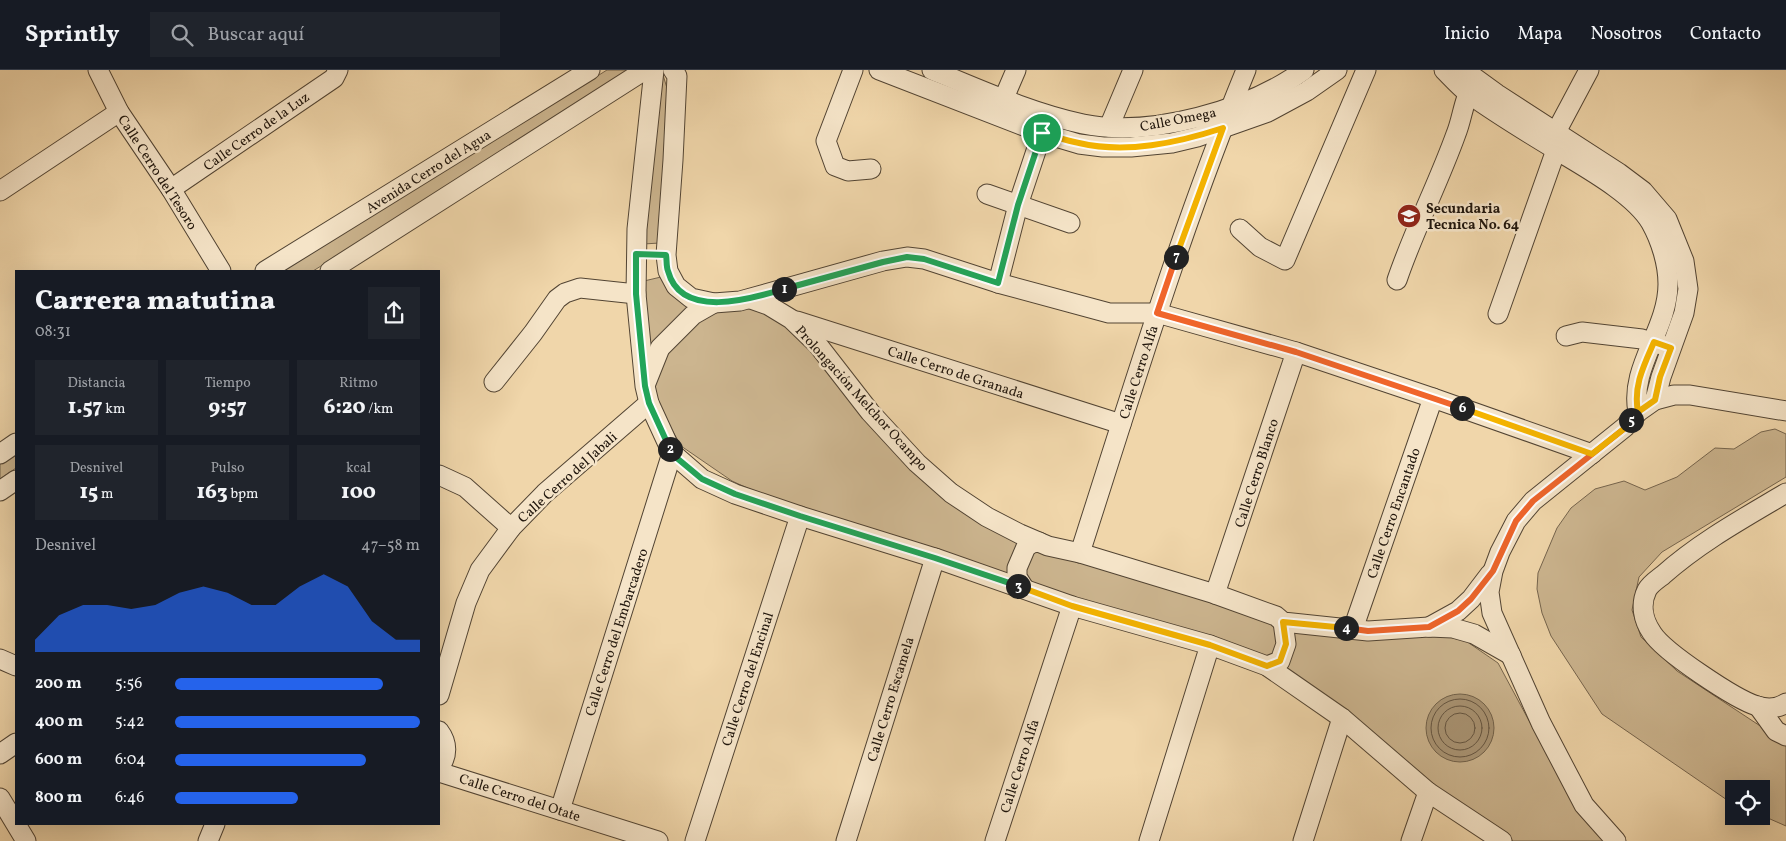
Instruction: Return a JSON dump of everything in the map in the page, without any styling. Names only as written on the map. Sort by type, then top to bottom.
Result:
[{"type":"street","name":"Calle Cerro del Tesoro","points":[[98,70],[119,112],[171,189],[220,270]]},
{"type":"street","name":"Calle Cerro de la Luz","points":[[171,189],[334,78],[338,70]]},
{"type":"street","name":"Avenida Cerro del Agua","points":[[268,270],[590,70]]},
{"type":"street","points":[[332,270],[645,70]]},
{"type":"street","points":[[654,70],[637,230],[636,294],[647,395],[672,454],[702,479],[735,494],[935,558],[1072,606],[1210,645],[1267,666],[1342,718],[1428,792],[1502,841]]},
{"type":"street","points":[[853,70],[826,140],[835,166],[848,171],[871,169]]},
{"type":"street","name":"Calle Omega","points":[[879,70],[899,74],[1042,133],[1079,144],[1103,147],[1131,147],[1172,143],[1197,137],[1268,112],[1307,91],[1337,70]]},
{"type":"street","name":"Calle Omega","points":[[932,70],[1047,115],[1109,128],[1168,123],[1230,108],[1264,93],[1304,70]]},
{"type":"street","points":[[1004,98],[1016,70]]},
{"type":"street","points":[[1109,128],[1132,70]]},
{"type":"street","name":"Calle Cerro Alfa","points":[[1080,553],[1157,313],[1230,108],[1246,70]]},
{"type":"street","points":[[1240,229],[1260,247],[1285,260],[1366,70]]},
{"type":"street","points":[[1444,70],[1469,81],[1556,141],[1630,199],[1650,222],[1666,260],[1668,285],[1660,377],[1655,400]]},
{"type":"street","points":[[1498,314],[1556,141],[1589,70]]},
{"type":"street","name":"Prolongación Melchor Ocampo","points":[[676,72],[673,160],[666,255],[668,271],[676,286],[691,298],[714,303],[751,299],[768,305],[791,319],[818,345],[870,412],[916,463],[951,493],[987,518],[1039,542],[1216,594],[1276,616],[1283,622],[1368,631],[1429,627],[1453,628],[1474,634],[1511,655]]},
{"type":"street","points":[[1397,280],[1407,250],[1457,133],[1469,81]]},
{"type":"street","points":[[0,191],[119,112]]},
{"type":"street","points":[[998,283],[1018,205],[1042,133]]},
{"type":"street","points":[[1556,141],[1619,173],[1643,191],[1667,219],[1684,261],[1688,289],[1684,313],[1638,380],[1636,402],[1638,412]]},
{"type":"street","points":[[987,194],[1070,223]]},
{"type":"street","points":[[636,254],[666,255]]},
{"type":"street","points":[[751,299],[848,271],[907,257],[924,259],[998,283],[1109,313],[1157,313],[1296,352],[1592,454]]},
{"type":"street","points":[[494,382],[557,299],[565,293],[580,288],[636,294]]},
{"type":"street","points":[[647,395],[660,348],[693,315],[714,303]]},
{"type":"street","points":[[1665,307],[1684,313]]},
{"type":"street","name":"Calle Cerro de Granada","points":[[791,319],[1121,424]]},
{"type":"street","points":[[1566,336],[1582,332],[1662,345]]},
{"type":"street","name":"Calle Cerro Blanco","points":[[1216,594],[1296,352]]},
{"type":"street","name":"Calle Cerro del Jabali","points":[[440,692],[466,603],[480,570],[511,528],[647,395]]},
{"type":"street","points":[[1429,627],[1458,611],[1471,599],[1493,571],[1516,521],[1533,501],[1625,428],[1638,412],[1655,400],[1674,395],[1690,396],[1786,411]]},
{"type":"street","name":"Calle Cerro Encantado","points":[[1353,629],[1433,398]]},
{"type":"street","points":[[0,454],[15,444]]},
{"type":"street","name":"Calle Cerro del Embarcadero","points":[[560,810],[672,454]]},
{"type":"street","points":[[440,475],[465,487],[511,528]]},
{"type":"street","points":[[0,491],[15,481]]},
{"type":"street","points":[[1786,493],[1682,558],[1648,588],[1642,603],[1647,624],[1657,640],[1698,672],[1758,706],[1778,708],[1786,704]]},
{"type":"street","name":"Calle Cerro del Encinal","points":[[695,841],[800,516]]},
{"type":"street","points":[[997,579],[1012,571],[1020,548],[1020,534]]},
{"type":"street","points":[[1024,588],[1018,577],[1017,568],[1026,547],[1032,543],[1039,542]]},
{"type":"street","name":"Calle Cerro Escamela","points":[[846,841],[935,558]]},
{"type":"street","points":[[1493,571],[1489,592],[1492,613],[1541,723],[1584,805],[1616,841]]},
{"type":"street","name":"Calle Cerro Alfa","points":[[995,841],[1072,606]]},
{"type":"street","points":[[1267,666],[1280,661],[1286,644],[1283,622]]},
{"type":"street","points":[[1149,841],[1210,645]]},
{"type":"street","points":[[0,659],[15,666]]},
{"type":"street","points":[[1758,706],[1776,731],[1786,736]]},
{"type":"street","points":[[1303,841],[1342,718]]},
{"type":"street","points":[[440,733],[444,740],[446,753],[440,766]]},
{"type":"street","points":[[0,754],[15,744]]},
{"type":"street","name":"Calle Cerro del Otate","points":[[440,772],[658,841]]},
{"type":"street","points":[[1412,841],[1428,792]]},
{"type":"street","points":[[0,798],[15,823]]},
{"type":"street","points":[[16,825],[26,841]]},
{"type":"street","points":[[208,841],[215,825]]},
{"type":"shaded area","points":[[607,70],[635,70],[315,270],[285,270]]},
{"type":"shaded area","points":[[663,75],[667,88],[660,243],[643,244]]},
{"type":"shaded area","points":[[661,277],[700,306],[648,365],[644,281]]},
{"type":"shaded area","points":[[761,307],[790,323],[846,385],[998,525],[1274,619],[1431,633],[1466,641],[1498,663],[1580,810],[1614,841],[1513,841],[1430,788],[1269,664],[802,513],[732,481],[681,446],[652,394],[657,363],[708,311]]},
{"type":"shaded area","points":[[1775,429],[1786,434],[1786,477],[1662,552],[1639,577],[1632,610],[1641,637],[1677,671],[1786,743],[1786,826],[1770,819],[1770,780],[1725,780],[1725,799],[1602,714],[1551,636],[1542,613],[1537,589],[1538,573],[1557,528],[1571,508],[1595,489],[1624,481],[1645,490],[1677,477],[1715,448],[1734,449],[1761,432]]},
{"type":"shaded area","points":[[15,454],[15,469],[0,479],[0,464]]},
{"type":"water","points":[[1460,694],[1473,697],[1484,704],[1491,715],[1494,728],[1491,741],[1484,752],[1473,759],[1460,762],[1447,759],[1436,752],[1429,741],[1426,728],[1429,715],[1436,704],[1447,697]]},
{"type":"place","name":"Secundaria Tecnica No. 64","points":[[1409,216]]},
{"type":"route","points":[[1042,133],[1018,205],[998,283],[924,259],[907,257],[840,273],[751,299],[714,303],[691,298],[676,286],[668,271],[666,255],[636,254],[636,294],[645,386],[649,403],[672,454],[702,479],[735,494],[870,539],[935,558],[1072,606],[1210,645],[1267,666],[1280,661],[1286,644],[1283,622],[1368,631],[1429,627],[1458,611],[1471,599],[1493,571],[1500,552],[1516,521],[1533,501],[1625,428],[1638,412],[1655,400],[1660,377],[1671,348],[1654,342],[1638,380],[1636,391],[1638,412],[1625,428],[1592,454],[1296,352],[1157,313],[1223,128],[1172,143],[1131,147],[1103,147],[1079,144],[1042,133]]}]
